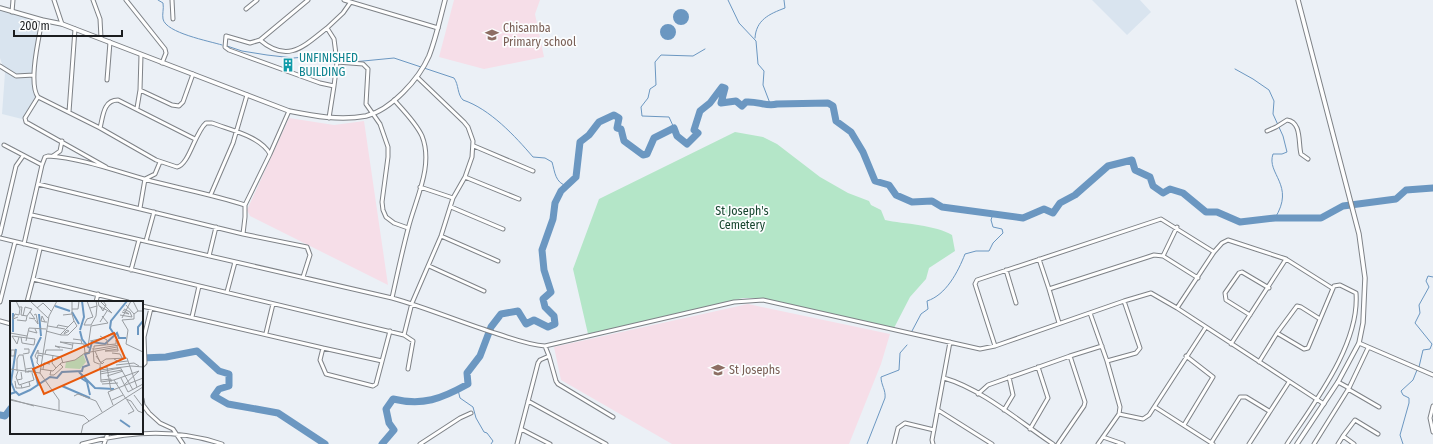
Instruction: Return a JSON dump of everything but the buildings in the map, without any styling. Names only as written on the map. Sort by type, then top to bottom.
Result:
[{"type":"street","points":[[12,12],[13,0]]},
{"type":"street","points":[[54,0],[62,24]]},
{"type":"street","points":[[93,0],[100,19],[101,38]]},
{"type":"street","points":[[126,0],[165,49],[166,53],[162,63]]},
{"type":"street","points":[[172,0],[173,19]]},
{"type":"street","points":[[246,9],[257,0]]},
{"type":"street","points":[[308,0],[260,40],[250,43],[226,36],[225,47],[229,50],[320,83],[334,86]]},
{"type":"street","points":[[344,0],[438,28]]},
{"type":"street","points":[[0,8],[62,24],[289,111],[328,118],[348,118],[373,113],[406,91],[418,77],[438,28],[445,0]]},
{"type":"street","points":[[1297,444],[1338,382],[1359,343],[1364,316],[1365,278],[1363,256],[1354,212],[1298,0]]},
{"type":"street","points":[[260,40],[268,47],[275,49],[297,50],[328,28],[343,13],[350,3]]},
{"type":"street","points":[[42,20],[34,75],[35,92],[38,97],[100,128],[160,162],[177,167],[181,166],[200,130],[207,123],[254,139],[266,147],[270,154]]},
{"type":"street","points":[[328,28],[334,39],[337,61],[328,118]]},
{"type":"street","points":[[69,112],[75,29]]},
{"type":"street","points":[[107,80],[110,42]]},
{"type":"street","points":[[137,108],[140,90],[141,55]]},
{"type":"street","points":[[337,61],[363,64],[367,67],[369,72],[366,104],[380,124],[388,147],[382,202],[383,210],[386,217],[394,223],[408,228]]},
{"type":"street","points":[[0,66],[16,76],[34,75]]},
{"type":"street","points":[[140,90],[172,105],[179,106],[183,102],[193,74]]},
{"type":"street","points":[[404,335],[412,303],[441,236],[453,198],[465,177],[474,146],[468,127],[464,122],[418,77]]},
{"type":"street","points":[[211,194],[236,132],[247,95]]},
{"type":"street","points":[[38,97],[25,118],[26,122],[110,169]]},
{"type":"street","points":[[100,128],[104,110],[112,101],[122,100],[195,139]]},
{"type":"street","points":[[392,298],[408,228],[424,173],[426,160],[422,137],[417,127],[394,100]]},
{"type":"street","points":[[243,234],[246,217],[245,205],[289,111]]},
{"type":"street","points":[[1267,130],[1276,127],[1287,120],[1291,120],[1296,125],[1301,154],[1308,159]]},
{"type":"street","points":[[53,156],[60,151],[62,141]]},
{"type":"street","points":[[4,145],[22,156],[42,165]]},
{"type":"street","points":[[474,146],[533,171]]},
{"type":"street","points":[[0,234],[16,166],[22,156]]},
{"type":"street","points":[[24,244],[32,215],[42,165],[46,156],[53,156],[110,169],[145,179],[211,194],[245,205]]},
{"type":"street","points":[[145,179],[155,174],[160,162]]},
{"type":"street","points":[[465,177],[519,199]]},
{"type":"street","points":[[140,208],[145,179]]},
{"type":"street","points":[[38,184],[307,248],[310,255],[303,277]]},
{"type":"street","points":[[420,187],[453,198]]},
{"type":"street","points":[[451,207],[503,229]]},
{"type":"street","points":[[146,241],[154,212]]},
{"type":"street","points":[[32,215],[412,303],[486,331],[532,345],[546,346],[726,304],[763,300],[834,317],[980,348],[995,346],[1151,293],[1177,308],[1324,404]]},
{"type":"street","points":[[995,346],[975,283],[976,280],[1161,219],[1214,252]]},
{"type":"street","points":[[209,256],[216,227]]},
{"type":"street","points":[[1163,256],[1177,228]]},
{"type":"street","points":[[441,236],[498,261]]},
{"type":"street","points":[[0,238],[40,249],[404,335],[413,341],[408,369]]},
{"type":"street","points":[[131,270],[139,240]]},
{"type":"street","points":[[1177,308],[1214,252],[1222,243],[1228,240],[1286,259],[1332,288]]},
{"type":"street","points":[[0,302],[2,284],[15,242]]},
{"type":"street","points":[[27,301],[40,249]]},
{"type":"street","points":[[1049,289],[1154,255],[1163,256],[1198,278]]},
{"type":"street","points":[[1039,259],[1059,323]]},
{"type":"street","points":[[1231,344],[1269,288],[1286,259]]},
{"type":"street","points":[[227,292],[235,262]]},
{"type":"street","points":[[429,266],[484,291]]},
{"type":"street","points":[[1006,270],[1016,303]]},
{"type":"street","points":[[1250,315],[1226,300],[1225,293],[1242,272],[1269,288]]},
{"type":"street","points":[[33,279],[124,301]]},
{"type":"street","points":[[1277,333],[1307,349],[1332,288],[1335,285],[1340,286],[1356,293],[1356,301],[1350,332],[1335,370],[1287,444]]},
{"type":"street","points":[[192,317],[199,286]]},
{"type":"street","points":[[96,301],[98,294]]},
{"type":"street","points":[[1107,361],[1136,353],[1139,350],[1140,346],[1124,301]]},
{"type":"street","points":[[266,333],[273,304]]},
{"type":"street","points":[[143,306],[266,333],[323,348],[382,360]]},
{"type":"street","points":[[1259,362],[1277,333],[1297,306],[1320,319]]},
{"type":"street","points":[[143,365],[145,363],[144,337],[151,308]]},
{"type":"street","points":[[1090,313],[1107,361],[1120,407],[1119,414],[1098,444]]},
{"type":"street","points":[[0,321],[10,324]]},
{"type":"street","points":[[1119,414],[1143,419],[1155,407],[1186,356],[1206,327]]},
{"type":"street","points":[[323,348],[320,359],[326,374],[372,386],[376,384],[390,331]]},
{"type":"street","points":[[933,444],[934,430],[950,342]]},
{"type":"street","points":[[1359,343],[1433,375]]},
{"type":"street","points":[[546,346],[558,384],[613,417]]},
{"type":"street","points":[[978,394],[988,385],[1102,346]]},
{"type":"street","points":[[1314,444],[1348,389],[1368,348]]},
{"type":"street","points":[[517,444],[538,362],[549,356]]},
{"type":"street","points":[[1058,444],[1084,406],[1085,402],[1070,356]]},
{"type":"street","points":[[1184,425],[1213,377],[1186,356]]},
{"type":"street","points":[[1030,429],[1048,398],[1038,367]]},
{"type":"street","points":[[1004,410],[1013,395],[1009,377]]},
{"type":"street","points":[[944,378],[957,382],[978,394],[1053,444]]},
{"type":"street","points":[[1249,444],[1289,382]]},
{"type":"street","points":[[1338,382],[1379,407]]},
{"type":"street","points":[[1155,407],[1212,443],[1240,396],[1246,397],[1270,411]]},
{"type":"street","points":[[528,401],[606,444]]},
{"type":"street","points":[[143,405],[160,423],[173,429],[183,444]]},
{"type":"street","points":[[1433,406],[1430,418],[1433,432]]},
{"type":"street","points":[[938,410],[992,444]]},
{"type":"street","points":[[420,444],[460,418],[472,413]]},
{"type":"street","points":[[1338,444],[1355,420],[1378,434]]},
{"type":"street","points":[[894,444],[898,428],[905,423],[934,430]]},
{"type":"street","points":[[521,429],[550,444]]},
{"type":"street","points":[[143,433],[177,434],[222,444]]},
{"type":"street","points":[[104,444],[108,434]]},
{"type":"street","points":[[82,444],[106,437],[132,434]]},
{"type":"street","points":[[1343,436],[1354,444]]},
{"type":"street","points":[[1103,437],[1124,444]]},
{"type":"shaded area","name":"Chisamba Primary school","points":[[454,0],[540,0],[535,14],[544,57],[484,69],[439,57]]},
{"type":"shaded area","points":[[1092,0],[1140,0],[1151,12],[1127,35]]},
{"type":"shaded area","points":[[0,8],[39,19],[33,73],[36,96],[22,119],[2,114],[5,73],[0,58]]},
{"type":"shaded area","points":[[289,118],[334,125],[364,121],[388,285],[250,216],[247,210]]},
{"type":"shaded area","name":"St Josephs","points":[[748,304],[890,334],[881,364],[849,444],[672,444],[561,380],[554,347]]},
{"type":"green space","name":"St Joseph's Cemetery","points":[[735,132],[763,137],[777,144],[820,177],[848,193],[869,201],[871,205],[881,210],[885,220],[929,227],[952,235],[955,251],[929,268],[926,279],[910,297],[894,328],[757,298],[743,298],[588,334],[573,269],[599,199]]},
{"type":"water","points":[[678,9],[684,9],[689,14],[687,23],[684,25],[678,25],[673,20],[673,14]]},
{"type":"water","points":[[665,24],[671,24],[676,29],[674,38],[671,40],[665,40],[660,35],[660,29]]},
{"type":"waterway","points":[[158,0],[163,3],[163,19],[166,24],[189,36],[222,45]]},
{"type":"waterway","points":[[728,0],[739,23],[756,41],[758,64],[764,71],[763,85],[771,106]]},
{"type":"waterway","points":[[755,38],[758,27],[764,18],[785,8],[784,0]]},
{"type":"waterway","points":[[227,46],[242,51],[267,55],[293,58],[319,56],[350,62]]},
{"type":"waterway","points":[[674,128],[669,117],[642,116],[641,107],[648,98],[650,89],[656,85],[655,62],[661,55],[693,56],[705,49]]},
{"type":"waterway","points":[[353,62],[394,58],[454,78],[463,100],[473,104],[492,116],[510,132],[533,157],[545,158],[552,162],[558,180],[563,185],[567,186]]},
{"type":"waterway","points":[[1235,69],[1269,90],[1274,101],[1273,114],[1283,136],[1287,152],[1282,154],[1273,154],[1273,168],[1282,189],[1283,197],[1281,207],[1275,218]]},
{"type":"waterway","points":[[382,444],[394,430],[389,423],[386,409],[393,399],[414,402],[432,400],[449,394],[468,384],[467,373],[480,356],[491,327],[501,314],[518,311],[526,324],[534,320],[548,327],[555,324],[554,316],[545,307],[543,299],[551,292],[544,270],[542,250],[553,219],[555,203],[561,191],[576,177],[580,142],[589,135],[599,122],[614,115],[619,118],[617,128],[621,129],[624,141],[643,155],[647,154],[654,138],[674,128],[677,136],[687,144],[698,133],[694,130],[700,111],[710,103],[722,87],[725,88],[721,103],[736,101],[742,106],[746,102],[769,105],[828,103],[833,106],[836,121],[851,132],[863,152],[875,181],[889,185],[896,195],[912,202],[932,201],[942,207],[1023,218],[1044,209],[1053,213],[1060,203],[1075,195],[1108,166],[1132,160],[1135,170],[1150,177],[1153,186],[1163,193],[1170,189],[1183,193],[1206,212],[1217,212],[1240,222],[1275,218],[1321,218],[1343,206],[1396,199],[1406,190],[1433,188]]},
{"type":"waterway","points":[[912,331],[921,314],[928,309],[927,301],[940,294],[946,288],[959,268],[965,254],[976,251],[989,251],[993,243],[1003,233],[1002,229],[993,227],[991,220],[993,214]]},
{"type":"waterway","points":[[1419,367],[1423,350],[1430,349],[1432,344],[1415,323],[1420,313],[1419,305],[1429,287],[1426,281],[1428,276],[1433,277]]},
{"type":"waterway","points":[[867,444],[885,398],[881,377],[899,370],[900,353],[907,345]]},
{"type":"waterway","points":[[143,358],[166,357],[197,351],[219,371],[229,374],[229,386],[219,389],[214,396],[228,404],[278,413],[325,444]]},
{"type":"waterway","points":[[1403,444],[1400,435],[1409,398],[1403,395],[1401,391],[1413,380],[1417,370]]},
{"type":"waterway","points":[[458,390],[460,398],[473,407],[476,418],[484,432],[487,433],[493,441],[491,444]]},
{"type":"waterway","points":[[0,415],[5,416],[10,409]]},
{"type":"place","name":"Chisamba Primary school","points":[[492,35]]},
{"type":"place","name":"UNFINISHED BUILDING","points":[[288,65]]},
{"type":"place","name":"St Josephs","points":[[718,370]]}]
